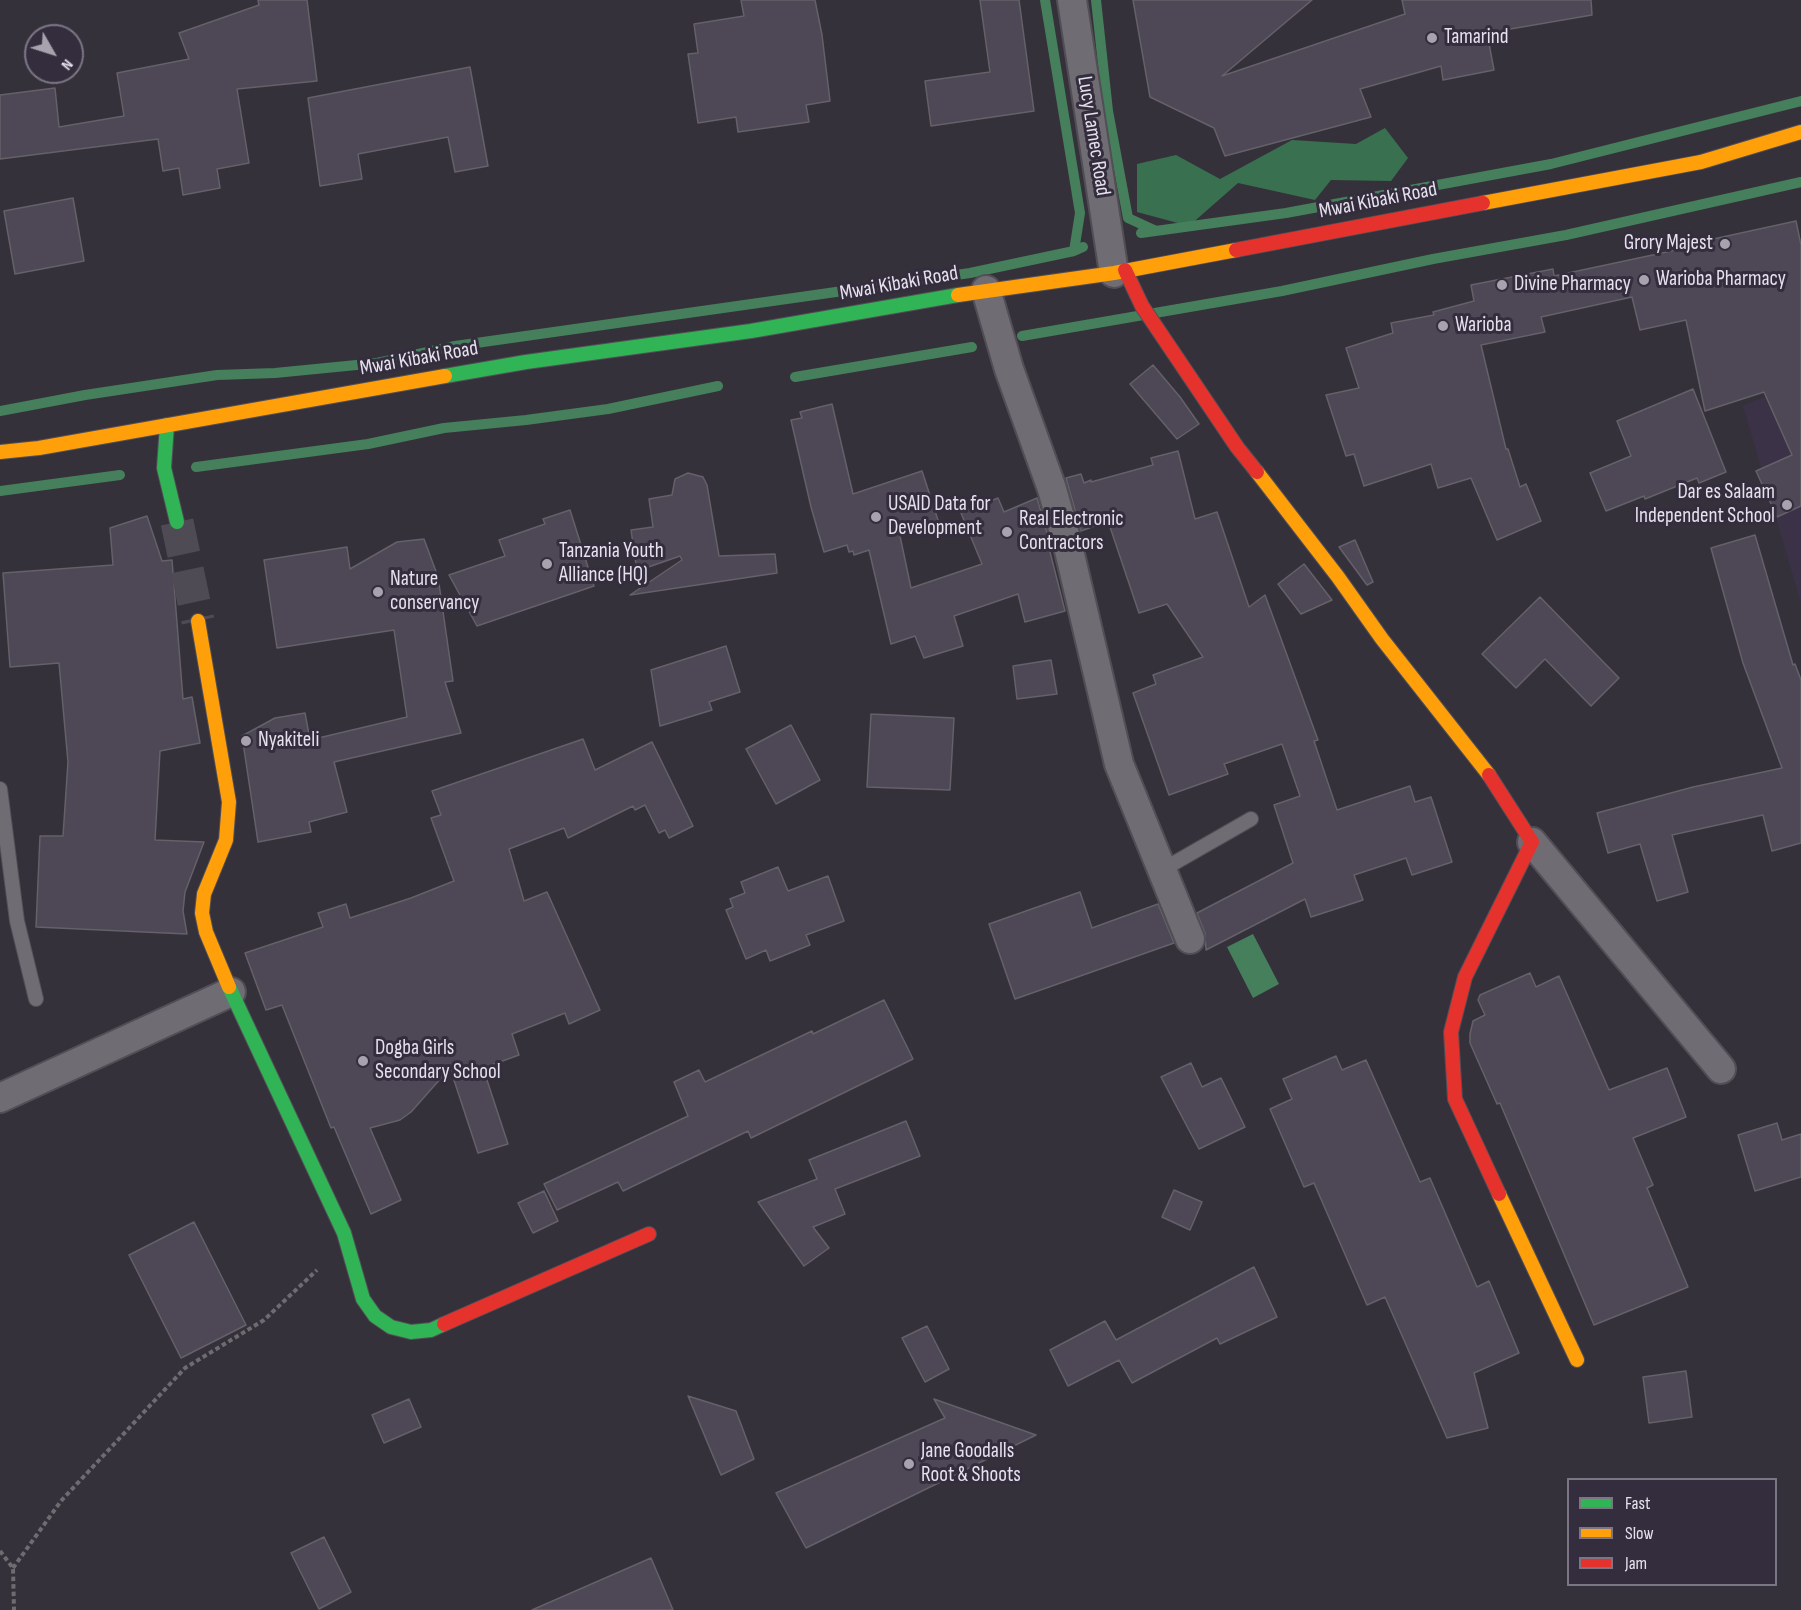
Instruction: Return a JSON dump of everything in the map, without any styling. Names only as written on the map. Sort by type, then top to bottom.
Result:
[{"type":"street","name":"Lucy Lamec Road","points":[[1072,0],[1119,272]]},
{"type":"street","name":"Mwai Kibaki Road","points":[[0,452],[39,448],[526,362],[751,331],[986,290],[1119,272],[1701,162],[1801,132]]},
{"type":"street","points":[[1119,272],[1237,447],[1338,577],[1382,639],[1481,763],[1532,842],[1721,1069]]},
{"type":"street","points":[[986,290],[1009,369],[1052,489],[1065,535],[1119,764],[1190,939]]},
{"type":"street","points":[[167,426],[164,468],[177,522]]},
{"type":"street","points":[[198,621],[229,802],[226,840],[204,894],[202,913],[206,932],[231,992],[345,1233],[363,1299],[375,1316],[391,1327],[411,1332],[431,1330],[650,1234]]},
{"type":"street","points":[[1532,842],[1465,977],[1451,1032],[1455,1099],[1577,1360]]},
{"type":"street","points":[[0,1098],[231,992]]},
{"type":"lane","points":[[0,789],[17,921],[36,999]]},
{"type":"lane","points":[[1162,870],[1251,819]]},
{"type":"path","points":[[12,1568],[61,1501],[185,1368],[264,1320],[314,1274],[345,1233]]},
{"type":"path","points":[[0,1551],[12,1568],[14,1610]]},
{"type":"shaded area","points":[[1385,128],[1408,158],[1391,181],[1331,180],[1315,200],[1238,183],[1189,226],[1137,212],[1137,164],[1176,155],[1220,179],[1292,140],[1356,144]]},
{"type":"shaded area","name":"Dar es Salaam Independent School","points":[[1801,381],[1801,603],[1743,406]]},
{"type":"shaded area","points":[[1253,934],[1279,984],[1253,998],[1227,947]]},
{"type":"building","points":[[258,0],[307,0],[317,81],[237,89],[249,163],[217,169],[220,188],[183,195],[179,168],[163,171],[158,139],[0,159],[0,95],[55,88],[59,127],[124,116],[117,73],[189,59],[179,33],[259,5]]},
{"type":"building","points":[[741,0],[815,0],[830,101],[806,105],[809,122],[738,132],[736,117],[698,123],[688,54],[698,53],[694,24],[744,16]]},
{"type":"building","points":[[980,0],[1019,0],[1034,111],[931,126],[925,81],[990,72]]},
{"type":"building","points":[[1133,0],[1312,0],[1222,76],[1405,14],[1402,0],[1591,0],[1592,15],[1487,33],[1494,70],[1443,80],[1441,66],[1360,89],[1371,117],[1225,156],[1214,128],[1150,97]]},
{"type":"building","points":[[470,67],[488,166],[455,172],[448,137],[358,154],[362,179],[320,186],[308,98]]},
{"type":"building","points":[[73,198],[84,261],[15,274],[4,211]]},
{"type":"building","points":[[1796,221],[1801,245],[1801,506],[1777,517],[1756,471],[1792,455],[1764,392],[1705,411],[1686,320],[1640,330],[1632,297],[1541,317],[1545,332],[1481,345],[1506,449],[1508,449],[1520,487],[1526,484],[1541,521],[1497,540],[1471,478],[1438,488],[1431,464],[1364,486],[1354,454],[1346,456],[1326,395],[1359,388],[1346,348],[1393,333],[1391,323],[1434,315],[1433,312],[1474,301],[1471,285],[1553,269],[1554,276],[1695,246],[1695,243]]},
{"type":"building","points":[[1153,365],[1199,424],[1177,439],[1130,384]]},
{"type":"building","points":[[1693,389],[1726,472],[1699,483],[1697,478],[1645,499],[1644,496],[1606,511],[1590,473],[1631,456],[1617,421]]},
{"type":"building","points":[[832,404],[853,494],[922,471],[939,523],[900,536],[911,588],[982,564],[961,513],[998,498],[1004,512],[1037,498],[1051,547],[1049,548],[1065,611],[1025,622],[1018,594],[954,616],[963,646],[924,658],[915,636],[891,644],[869,550],[854,555],[853,551],[849,552],[847,545],[824,552],[811,507],[791,420],[802,418],[800,412]]},
{"type":"building","points":[[1178,451],[1195,519],[1217,512],[1249,607],[1265,595],[1318,740],[1314,741],[1337,810],[1410,786],[1415,802],[1431,797],[1452,862],[1412,875],[1406,858],[1354,875],[1363,900],[1311,917],[1305,899],[1206,950],[1205,933],[1197,913],[1293,863],[1274,805],[1300,796],[1282,744],[1224,764],[1228,774],[1169,795],[1133,693],[1156,684],[1153,675],[1203,657],[1167,604],[1139,613],[1108,521],[1081,531],[1066,478],[1081,474],[1084,483],[1091,480],[1091,482],[1153,465],[1151,458]]},
{"type":"building","points":[[688,473],[703,477],[707,485],[719,556],[775,554],[777,573],[630,595],[682,560],[680,556],[637,571],[631,530],[653,527],[649,499],[672,495],[675,479]]},
{"type":"building","points":[[570,510],[594,586],[477,626],[449,575],[505,556],[499,540],[545,524],[543,519]]},
{"type":"building","points":[[147,516],[162,561],[172,560],[183,699],[192,697],[200,743],[160,751],[155,840],[204,842],[185,892],[183,911],[187,934],[36,927],[40,836],[63,836],[68,762],[59,663],[10,667],[3,573],[113,565],[110,528]]},
{"type":"building","points":[[1755,535],[1793,665],[1795,664],[1801,680],[1801,843],[1772,851],[1763,815],[1672,835],[1688,892],[1657,901],[1640,844],[1608,853],[1597,813],[1693,787],[1782,768],[1743,663],[1711,548]]},
{"type":"building","points":[[424,539],[438,577],[453,681],[445,682],[461,733],[334,762],[347,812],[309,822],[311,832],[258,842],[242,736],[275,718],[305,713],[310,740],[407,717],[394,630],[277,648],[264,560],[347,547],[350,569],[397,542]]},
{"type":"building","points":[[1355,540],[1373,582],[1367,585],[1339,547]]},
{"type":"building","points":[[1304,564],[1332,600],[1301,614],[1278,584]]},
{"type":"building","points":[[1540,597],[1619,678],[1591,706],[1545,659],[1516,688],[1482,654]]},
{"type":"building","points":[[726,646],[740,692],[709,702],[712,710],[660,726],[651,670]]},
{"type":"building","points":[[1051,660],[1057,694],[1017,699],[1013,666]]},
{"type":"building","points":[[871,714],[954,718],[950,790],[867,787]]},
{"type":"building","points":[[791,725],[820,780],[776,804],[746,749]]},
{"type":"building","points":[[583,739],[595,770],[652,742],[693,826],[669,838],[665,830],[659,833],[645,805],[635,810],[633,806],[568,838],[564,828],[509,849],[524,901],[547,892],[600,1010],[569,1024],[565,1013],[512,1034],[519,1055],[483,1068],[508,1144],[478,1153],[450,1068],[411,1112],[400,1120],[370,1128],[401,1200],[371,1214],[334,1127],[331,1128],[282,1005],[266,1010],[245,953],[323,927],[318,913],[346,904],[350,918],[454,881],[431,818],[441,815],[432,791]]},
{"type":"building","points":[[778,867],[788,891],[828,876],[844,921],[806,935],[810,945],[770,961],[766,950],[746,959],[726,910],[733,907],[730,899],[745,893],[741,882]]},
{"type":"building","points":[[1080,892],[1092,928],[1158,904],[1174,943],[1015,999],[989,924]]},
{"type":"building","points":[[1530,973],[1536,987],[1559,976],[1609,1090],[1667,1068],[1686,1117],[1633,1138],[1653,1185],[1647,1188],[1688,1287],[1594,1325],[1500,1103],[1497,1104],[1470,1043],[1473,1021],[1485,1015],[1478,1000],[1480,995]]},
{"type":"building","points":[[884,1000],[913,1059],[751,1138],[748,1131],[623,1191],[618,1182],[557,1210],[544,1184],[688,1116],[674,1082],[699,1070],[705,1082],[812,1031],[813,1034]]},
{"type":"building","points":[[1336,1056],[1342,1070],[1366,1060],[1420,1182],[1430,1178],[1477,1287],[1489,1281],[1519,1353],[1474,1373],[1488,1428],[1447,1438],[1385,1297],[1367,1305],[1314,1183],[1304,1187],[1270,1109],[1292,1099],[1283,1079]]},
{"type":"building","points":[[1191,1063],[1202,1087],[1221,1078],[1245,1127],[1199,1149],[1161,1077]]},
{"type":"building","points":[[906,1121],[920,1156],[835,1189],[845,1214],[813,1227],[829,1248],[804,1266],[758,1202],[817,1179],[809,1160]]},
{"type":"building","points":[[1777,1123],[1782,1140],[1801,1134],[1801,1177],[1755,1191],[1738,1135]]},
{"type":"building","points":[[1174,1190],[1202,1202],[1190,1230],[1162,1217]]},
{"type":"building","points":[[544,1191],[558,1221],[533,1233],[518,1203]]},
{"type":"building","points":[[194,1222],[246,1325],[181,1358],[129,1255]]},
{"type":"building","points":[[1254,1267],[1277,1317],[1220,1344],[1217,1338],[1132,1383],[1119,1360],[1068,1386],[1050,1350],[1105,1321],[1116,1340]]},
{"type":"building","points":[[927,1326],[949,1369],[925,1382],[902,1338]]},
{"type":"building","points":[[1686,1371],[1692,1417],[1649,1423],[1643,1377]]},
{"type":"building","points":[[688,1396],[736,1411],[754,1459],[721,1475]]},
{"type":"building","points":[[409,1399],[421,1427],[384,1443],[372,1415]]},
{"type":"building","name":"Jane Goodalls Root & Shoots","points":[[934,1399],[1036,1435],[806,1548],[776,1493],[945,1418]]},
{"type":"building","points":[[324,1537],[351,1592],[319,1609],[291,1553]]},
{"type":"building","points":[[651,1558],[673,1610],[532,1610]]},
{"type":"waterway","points":[[1045,0],[1080,213],[1074,251]]},
{"type":"waterway","points":[[1096,0],[1108,111],[1128,218],[1154,230]]},
{"type":"waterway","points":[[1141,233],[1286,213],[1551,164],[1801,101]]},
{"type":"waterway","points":[[1022,336],[1282,291],[1433,259],[1566,235],[1801,182]]},
{"type":"waterway","points":[[0,411],[85,395],[217,375],[275,373],[377,363],[455,346],[970,273],[1074,251],[1083,247]]},
{"type":"waterway","points":[[795,377],[972,347]]},
{"type":"waterway","points":[[196,467],[368,444],[444,428],[608,409],[718,386]]},
{"type":"waterway","points":[[0,491],[120,475]]},
{"type":"tunnel","points":[[177,522],[198,621]]},
{"type":"traffic: fast","points":[[445,376],[526,362],[751,331],[958,295]]},
{"type":"traffic: fast","points":[[167,425],[164,468],[177,522]]},
{"type":"traffic: fast","points":[[229,987],[344,1233],[363,1299],[375,1316],[391,1327],[411,1332],[431,1330],[444,1324]]},
{"type":"traffic: slow","points":[[1483,203],[1701,162],[1801,132]]},
{"type":"traffic: slow","points":[[958,295],[1114,273],[1236,250]]},
{"type":"traffic: slow","points":[[0,452],[39,448],[445,376]]},
{"type":"traffic: slow","points":[[1257,472],[1338,577],[1382,639],[1489,775]]},
{"type":"traffic: slow","points":[[198,621],[229,802],[226,840],[204,894],[202,913],[206,932],[229,987]]},
{"type":"traffic: slow","points":[[1499,1194],[1577,1360]]},
{"type":"traffic: jam","points":[[1236,250],[1483,203]]},
{"type":"traffic: jam","points":[[1125,270],[1142,306],[1237,447],[1257,472]]},
{"type":"traffic: jam","points":[[1489,775],[1532,842],[1465,977],[1451,1032],[1455,1099],[1499,1194]]},
{"type":"traffic: jam","points":[[444,1324],[649,1234]]},
{"type":"place","name":"Tamarind","points":[[1432,38]]},
{"type":"place","name":"Grory Majest","points":[[1725,244]]},
{"type":"place","name":"Warioba Pharmacy","points":[[1644,280]]},
{"type":"place","name":"Divine Pharmacy","points":[[1502,285]]},
{"type":"place","name":"Warioba","points":[[1443,326]]},
{"type":"place","name":"Dar es Salaam Independent School","points":[[1787,505]]},
{"type":"place","name":"USAID Data for Development","points":[[876,517]]},
{"type":"place","name":"Real Electronic Contractors","points":[[1007,532]]},
{"type":"place","name":"Tanzania Youth Alliance (HQ)","points":[[547,564]]},
{"type":"place","name":"Nature conservancy","points":[[378,592]]},
{"type":"place","name":"Nyakiteli","points":[[246,741]]},
{"type":"place","name":"Dogba Girls Secondary School","points":[[363,1061]]},
{"type":"place","name":"Jane Goodalls Root & Shoots","points":[[909,1464]]}]
